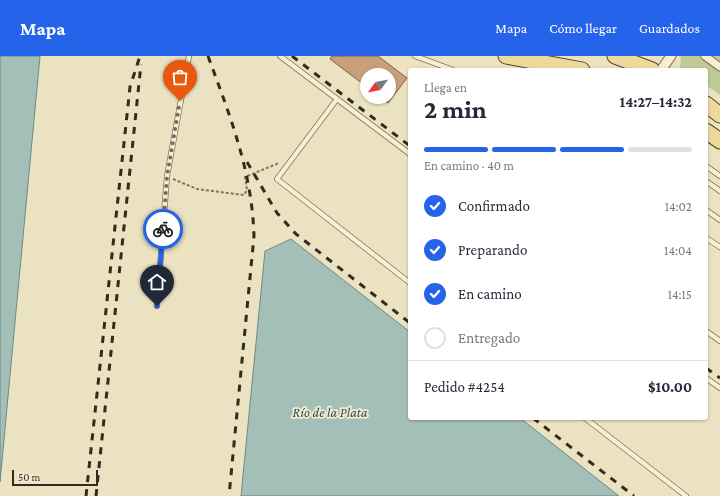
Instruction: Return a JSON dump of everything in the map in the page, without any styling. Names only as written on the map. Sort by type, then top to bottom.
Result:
[{"type":"main road","points":[[511,56],[572,68]]},
{"type":"main road","points":[[615,56],[647,68]]},
{"type":"main road","points":[[708,106],[720,115]]},
{"type":"main road","points":[[708,132],[720,141]]},
{"type":"street","points":[[662,68],[671,56]]},
{"type":"street","points":[[705,56],[720,67]]},
{"type":"lane","points":[[157,306],[167,176],[189,56]]},
{"type":"lane","points":[[280,56],[408,152]]},
{"type":"lane","points":[[415,56],[448,68]]},
{"type":"lane","points":[[337,99],[277,179],[408,280]]},
{"type":"lane","points":[[708,167],[720,176]]},
{"type":"lane","points":[[708,182],[720,191]]},
{"type":"lane","points":[[708,211],[720,220]]},
{"type":"lane","points":[[708,239],[720,247]]},
{"type":"lane","points":[[708,332],[720,341]]},
{"type":"lane","points":[[708,379],[720,388]]},
{"type":"lane","points":[[588,420],[686,496]]},
{"type":"path","points":[[167,176],[197,189],[244,195],[247,190],[245,177],[294,157]]},
{"type":"green space","points":[[680,56],[720,56],[720,95],[708,86],[708,68],[681,68]]},
{"type":"water","points":[[0,56],[40,56],[0,482]]},
{"type":"water","name":"Río de la Plata","points":[[291,239],[408,330],[408,420],[523,420],[619,496],[241,496],[265,251]]},
{"type":"building","points":[[332,56],[378,56],[394,68],[360,68],[360,82],[330,59]]},
{"type":"building","points":[[396,70],[407,78],[396,92]]},
{"type":"railway","points":[[86,496],[130,87],[140,56]]},
{"type":"railway","points":[[208,56],[232,122],[244,166],[249,189],[254,236],[229,496]]},
{"type":"railway","points":[[292,56],[408,144]]},
{"type":"railway","points":[[96,496],[141,64]]},
{"type":"railway","points":[[247,162],[277,213],[296,234],[408,321]]},
{"type":"railway","points":[[708,369],[720,378]]},
{"type":"railway","points":[[536,420],[634,496]]},
{"type":"way so far","points":[[163,229],[167,176],[180,101]]},
{"type":"route","points":[[157,306],[163,229]]}]
